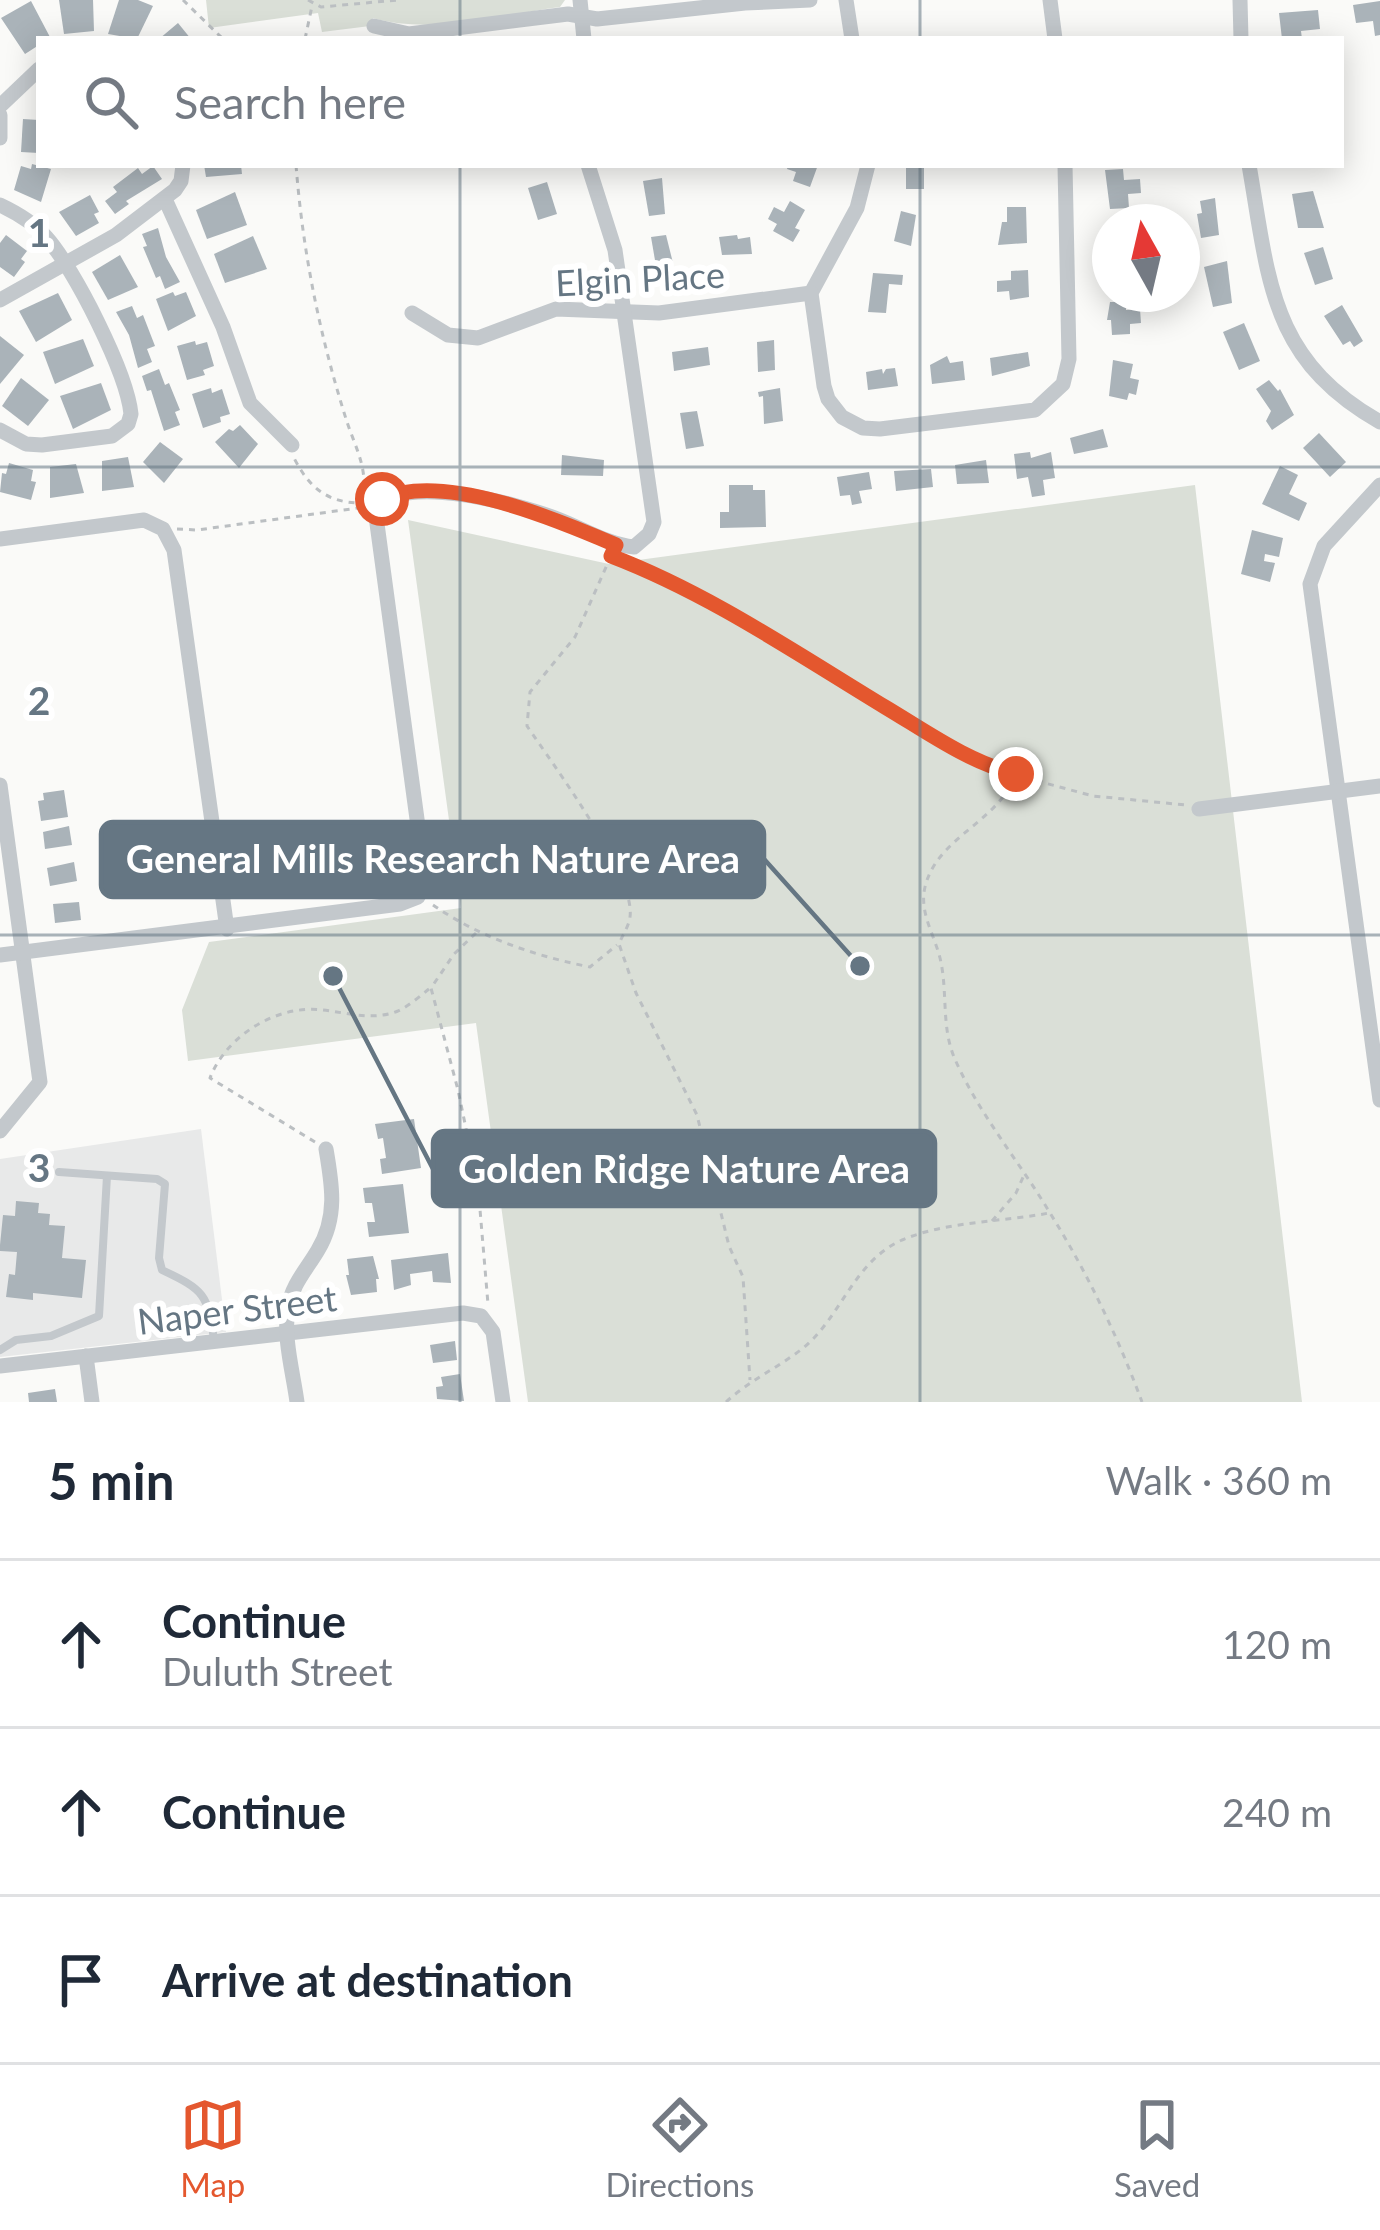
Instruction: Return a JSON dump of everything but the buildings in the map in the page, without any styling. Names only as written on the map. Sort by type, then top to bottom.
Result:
[{"type":"street","points":[[374,26],[409,34],[568,14],[581,8],[597,19],[810,0]]},
{"type":"street","points":[[846,0],[852,36]]},
{"type":"street","points":[[1049,0],[1055,36]]},
{"type":"street","points":[[1240,0],[1241,36]]},
{"type":"street","points":[[0,106],[36,72]]},
{"type":"street","points":[[0,116],[0,138]]},
{"type":"street","points":[[0,300],[116,236],[182,181],[183,168]]},
{"type":"street","points":[[0,956],[227,929],[400,904],[425,895],[375,508],[397,492],[507,504],[549,516],[614,551],[642,543],[654,522],[613,239],[589,168]]},
{"type":"street","points":[[867,168],[857,208],[811,293],[828,399],[842,417],[863,428],[880,429],[1035,410],[1063,384],[1070,359],[1065,168]]},
{"type":"street","points":[[1250,168],[1277,308],[1292,344],[1332,391],[1380,422]]},
{"type":"street","points":[[164,199],[223,327],[250,403],[292,445]]},
{"type":"street","points":[[0,205],[35,226],[64,263],[108,345],[130,403],[128,424],[112,436],[42,445],[26,444],[0,430]]},
{"type":"street","name":"Elgin Place","points":[[412,313],[430,327],[462,338],[492,335],[556,309],[659,313],[811,293]]},
{"type":"street","points":[[1380,485],[1324,546],[1310,584],[1336,791],[1372,980],[1380,1100]]},
{"type":"street","points":[[0,538],[144,520],[163,529],[175,550],[227,929]]},
{"type":"street","points":[[0,784],[40,1082],[0,1130]]},
{"type":"street","points":[[1199,808],[1380,786]]},
{"type":"street","points":[[297,1402],[288,1306],[332,1214],[326,1149]]},
{"type":"street","name":"Naper Street","points":[[0,1366],[463,1313],[482,1316]]},
{"type":"street","points":[[482,1316],[493,1332],[503,1402]]},
{"type":"street","points":[[86,1356],[92,1402]]},
{"type":"lane","points":[[59,1172],[157,1179],[165,1184],[162,1270],[198,1287],[208,1302],[214,1342]]},
{"type":"lane","points":[[0,1350],[16,1340],[51,1336],[99,1316],[107,1176]]},
{"type":"path","points":[[183,0],[220,36]]},
{"type":"path","points":[[305,36],[310,2],[332,7],[398,0]]},
{"type":"path","points":[[163,529],[197,530],[358,508],[365,478],[322,344],[302,235],[296,168]]},
{"type":"path","points":[[292,445],[308,483],[324,496],[358,503]]},
{"type":"path","points":[[425,895],[428,902],[476,933],[590,967],[619,944],[630,918],[628,891],[574,794],[527,726],[530,692],[575,637],[614,551],[708,600],[993,769],[1093,796],[1199,808]]},
{"type":"path","points":[[1016,774],[1007,797],[934,862],[924,891],[927,926],[940,956],[945,1027],[954,1056],[1051,1213],[1115,1334],[1142,1402]]},
{"type":"path","points":[[326,1149],[209,1078],[224,1047],[282,1014],[318,1009],[363,1017],[399,1011],[431,988],[454,954],[476,933]]},
{"type":"path","points":[[619,944],[636,993],[697,1115],[729,1246],[743,1277],[750,1380]]},
{"type":"path","points":[[431,988],[478,1186],[489,1301],[482,1316]]},
{"type":"path","points":[[990,1222],[1016,1193],[1024,1175]]},
{"type":"path","points":[[726,1402],[750,1380],[803,1348],[870,1263],[900,1241],[1051,1213]]},
{"type":"shaded area","points":[[206,0],[565,0],[560,7],[466,22],[419,25],[373,18],[370,26],[322,32],[318,13],[209,28]]},
{"type":"shaded area","points":[[1195,485],[1302,1402],[528,1402],[476,1023],[188,1061],[182,1010],[209,942],[461,908],[408,520],[609,564]]},
{"type":"shaded area","points":[[201,1129],[226,1332],[0,1357],[0,1159]]},
{"type":"place","name":"General Mills Research Nature Area","points":[[860,966]]},
{"type":"place","name":"Golden Ridge Nature Area","points":[[333,976]]},
{"type":"route","points":[[382,499],[397,492],[463,496],[507,504],[590,532],[616,545],[611,556],[708,600],[950,746],[993,769],[1016,774]]}]
